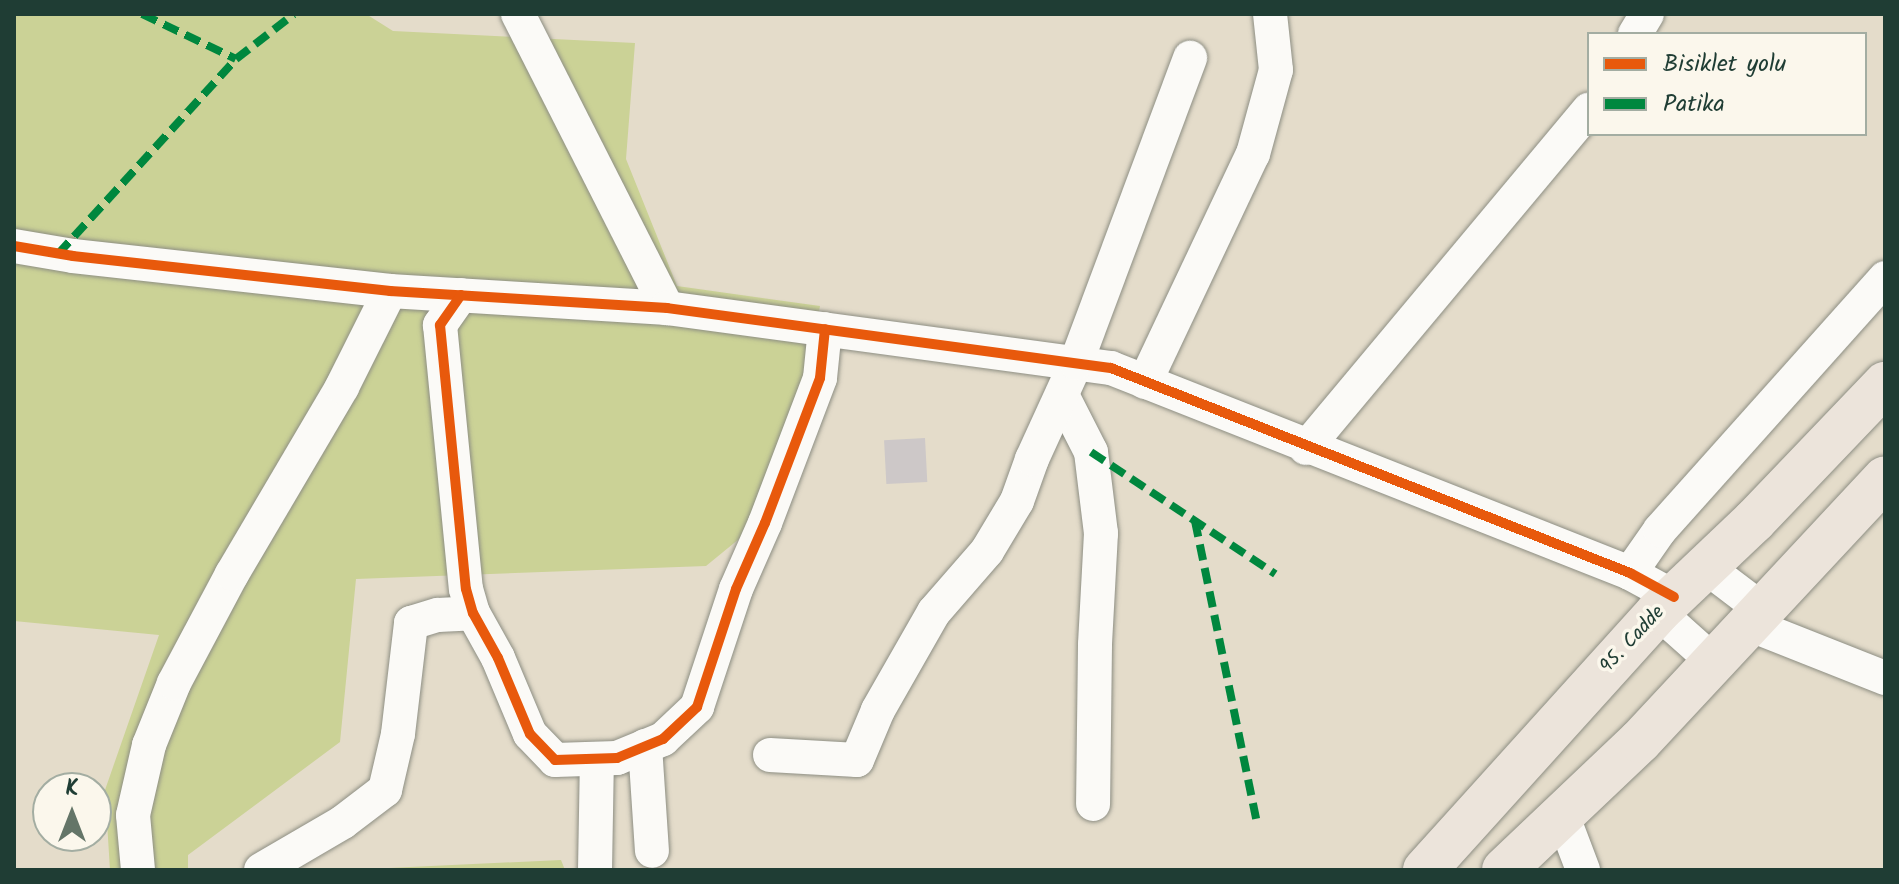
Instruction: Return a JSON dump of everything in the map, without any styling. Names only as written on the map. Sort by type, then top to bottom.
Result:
[{"type":"main road","name":"95. Cadde","points":[[1425,870],[1666,604],[1885,384]]},
{"type":"main road","points":[[1504,870],[1563,817],[1715,663],[1885,478]]},
{"type":"street","points":[[518,14],[667,308]]},
{"type":"street","points":[[1145,382],[1253,154],[1276,70],[1270,14]]},
{"type":"street","points":[[1636,32],[1647,14]]},
{"type":"street","points":[[770,755],[857,760],[878,710],[934,612],[987,551],[1017,501],[1032,459],[1076,363],[1190,58]]},
{"type":"street","points":[[1306,448],[1587,112]]},
{"type":"street","points":[[14,246],[73,256],[390,291],[667,308],[1111,368],[1306,448],[1630,573],[1666,604],[1715,663]]},
{"type":"street","points":[[1630,573],[1660,530],[1885,278]]},
{"type":"street","points":[[138,870],[133,815],[149,745],[174,683],[232,574],[342,387],[390,291]]},
{"type":"street","points":[[461,295],[440,325],[466,589],[473,613],[498,658],[530,734],[555,760],[617,758],[663,739],[697,707],[736,589],[765,523],[820,378],[825,329]]},
{"type":"street","points":[[1062,395],[1091,452],[1101,533],[1095,645],[1093,804]]},
{"type":"street","points":[[1706,567],[1758,618],[1885,678]]},
{"type":"street","points":[[261,870],[343,822],[385,790],[398,734],[411,623],[438,615],[473,613]]},
{"type":"street","points":[[645,746],[652,851]]},
{"type":"street","points":[[595,870],[597,759]]},
{"type":"street","points":[[1563,817],[1583,870]]},
{"type":"green space","points":[[14,14],[366,14],[393,31],[635,43],[626,159],[677,286],[820,306],[807,378],[750,530],[706,566],[356,579],[340,742],[188,855],[188,870],[110,870],[111,772],[159,635],[14,621]]},
{"type":"green space","points":[[561,860],[565,870],[388,870],[389,868]]},
{"type":"building","points":[[925,438],[927,482],[886,484],[884,440]]},
{"type":"marked path","points":[[142,14],[236,59]]},
{"type":"marked path","points":[[58,254],[236,59],[294,14]]},
{"type":"marked path","points":[[1091,452],[1275,574]]},
{"type":"marked path","points":[[1195,521],[1257,822]]},
{"type":"cycle path","points":[[14,246],[73,256],[390,291],[667,308],[1111,368],[1630,573],[1674,597]]},
{"type":"cycle path","points":[[461,295],[440,325],[466,589],[473,613],[498,658],[530,734],[555,760],[617,758],[663,739],[697,707],[736,589],[765,523],[820,378],[825,329]]}]
